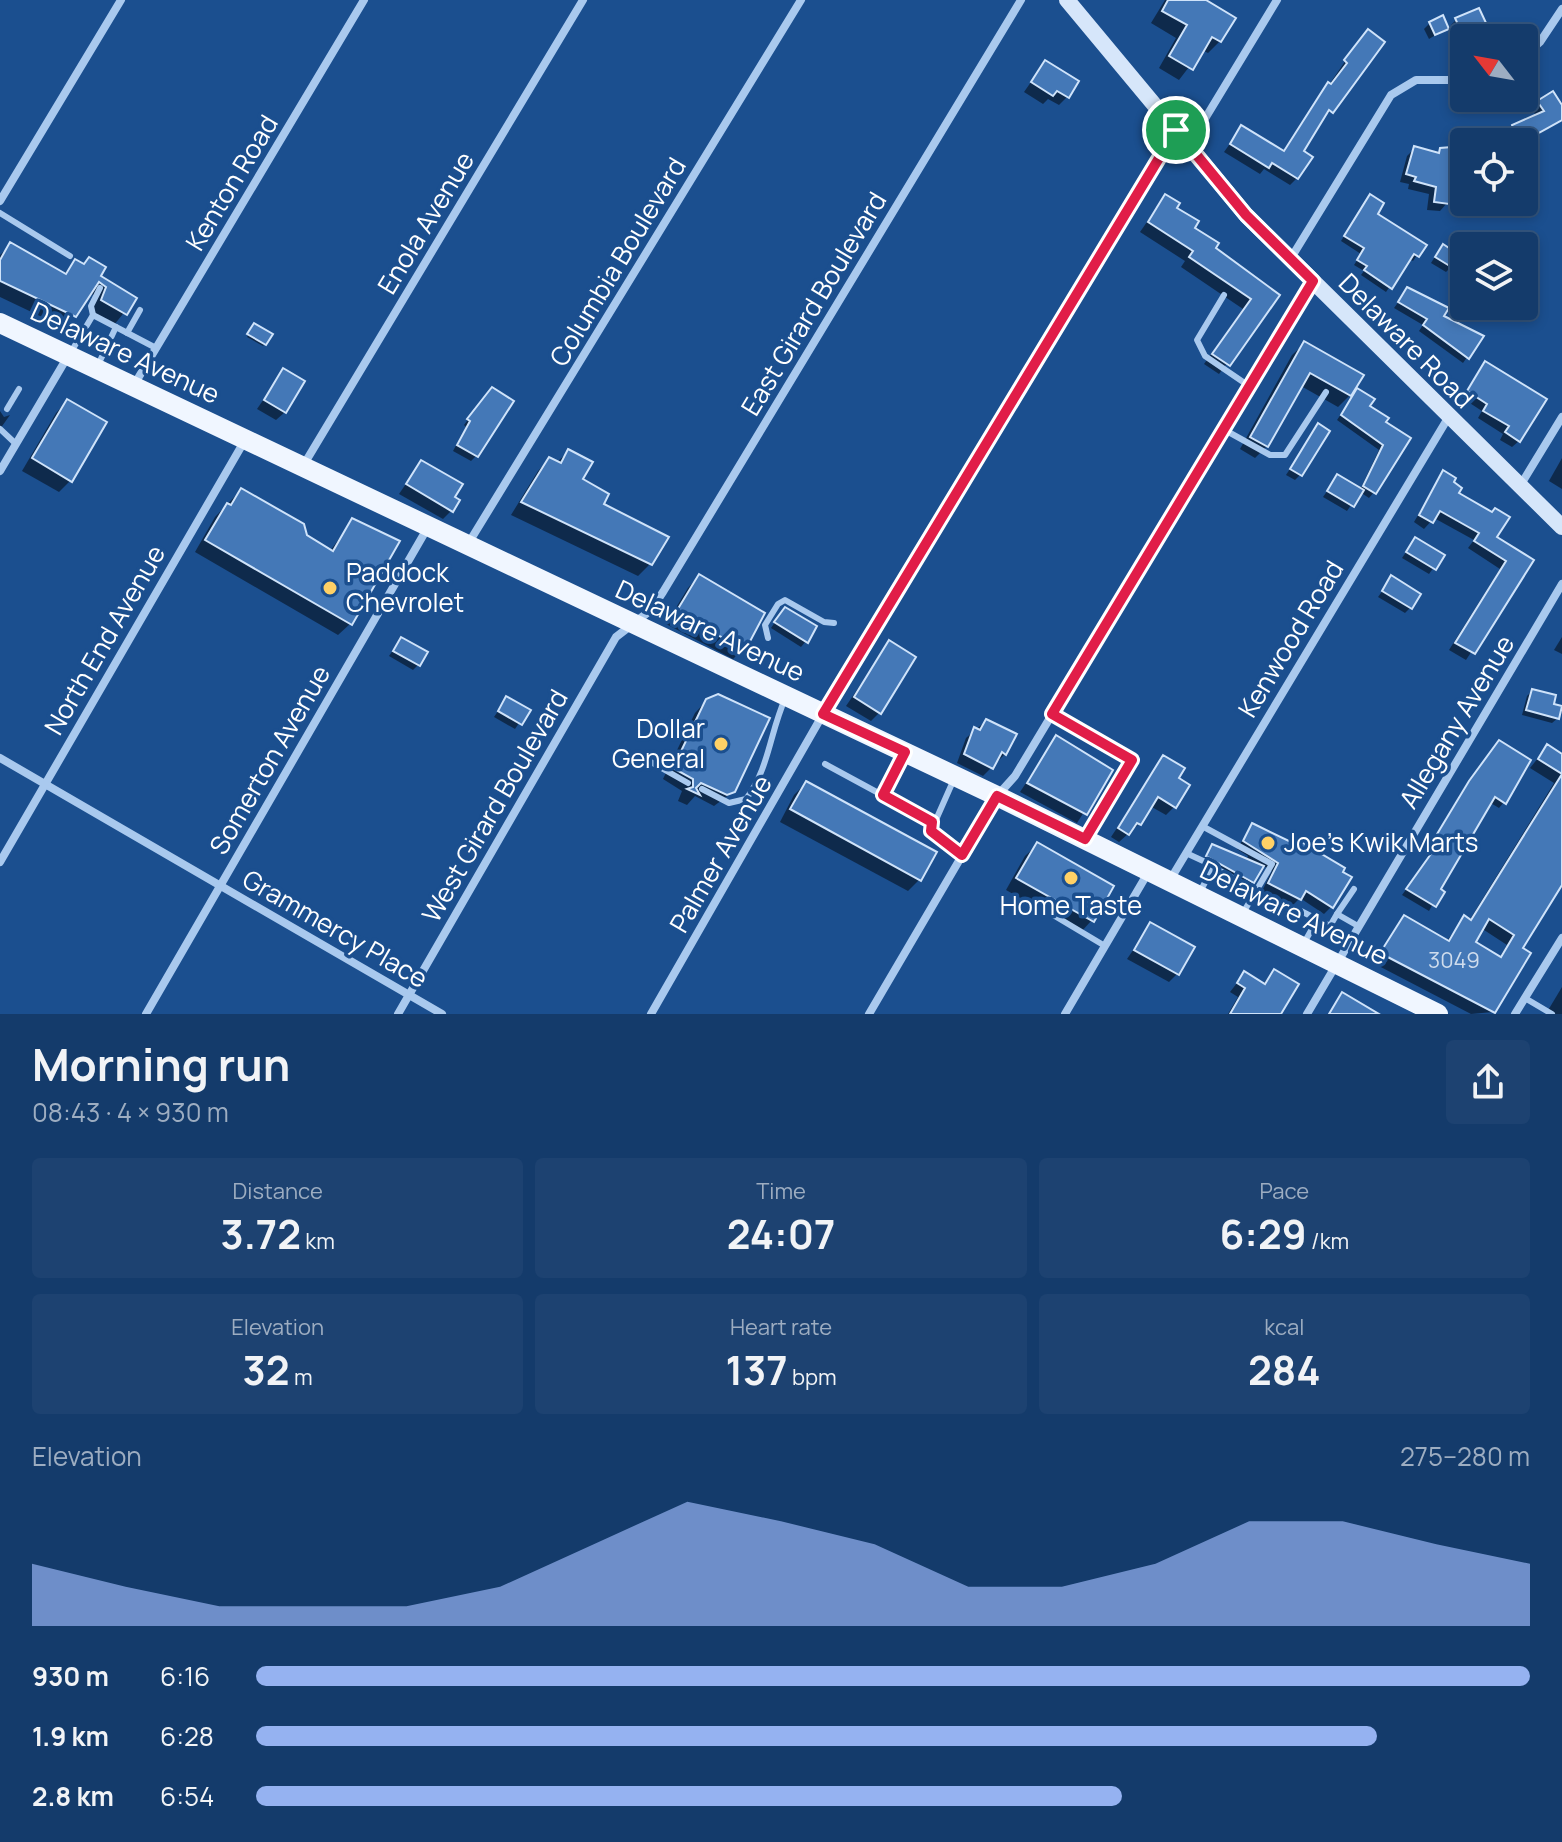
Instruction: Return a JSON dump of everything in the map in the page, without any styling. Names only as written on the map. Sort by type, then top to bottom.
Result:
[{"type":"main road","name":"Delaware Avenue","points":[[0,323],[997,796],[1438,1014]]},
{"type":"street","points":[[0,201],[121,0]]},
{"type":"street","name":"Kenton Road","points":[[133,386],[364,0]]},
{"type":"street","name":"Enola Avenue","points":[[303,466],[583,0]]},
{"type":"street","name":"Columbia Boulevard","points":[[468,545],[801,0]]},
{"type":"street","name":"East Girard Boulevard","points":[[633,623],[651,610],[663,592],[1021,0]]},
{"type":"street","name":"Delaware Road","points":[[1067,0],[1246,215],[1448,418],[1562,527]]},
{"type":"street","points":[[1189,145],[1277,0]]},
{"type":"street","points":[[1538,44],[1562,9]]},
{"type":"street","points":[[1290,259],[1391,95],[1416,80],[1450,80]]},
{"type":"street","name":"Palmer Avenue","points":[[651,1014],[823,714],[1176,130]]},
{"type":"street","points":[[869,1014],[997,796],[1015,776],[1313,281]]},
{"type":"street","points":[[0,471],[69,355]]},
{"type":"street","points":[[1520,487],[1562,417]]},
{"type":"street","name":"Kenwood Road","points":[[1169,880],[1448,418]]},
{"type":"street","name":"North End Avenue","points":[[0,862],[245,439]]},
{"type":"street","name":"Somerton Avenue","points":[[146,1014],[429,526]]},
{"type":"street","name":"Allegany Avenue","points":[[1307,1014],[1562,584]]},
{"type":"street","name":"West Girard Boulevard","points":[[398,1014],[616,637],[633,623]]},
{"type":"street","name":"Grammercy Place","points":[[0,758],[442,1014]]},
{"type":"street","points":[[1065,1014],[1149,870]]},
{"type":"street","points":[[1515,1014],[1562,938]]},
{"type":"lane","points":[[0,213],[70,256]]},
{"type":"lane","points":[[69,355],[93,315],[91,306],[100,288]]},
{"type":"lane","points":[[1224,295],[1197,340],[1205,356],[1249,386]]},
{"type":"lane","points":[[127,333],[140,310]]},
{"type":"lane","points":[[93,315],[156,348]]},
{"type":"lane","points":[[96,368],[116,327]]},
{"type":"lane","points":[[7,409],[19,389]]},
{"type":"lane","points":[[1223,429],[1270,455],[1285,455],[1326,392]]},
{"type":"lane","points":[[0,429],[16,444]]},
{"type":"lane","points":[[768,638],[765,625],[778,604],[785,600],[824,622],[834,623]]},
{"type":"lane","points":[[702,789],[729,803],[746,799],[769,753],[773,726],[786,696]]},
{"type":"lane","points":[[1052,714],[1132,760],[1085,839]]},
{"type":"lane","points":[[883,795],[905,752]]},
{"type":"lane","points":[[649,761],[688,783]]},
{"type":"lane","points":[[825,764],[932,822]]},
{"type":"lane","points":[[955,776],[932,822],[931,831],[962,855]]},
{"type":"lane","points":[[1202,826],[1272,864],[1241,916]]},
{"type":"lane","points":[[1214,845],[1219,835]]},
{"type":"lane","points":[[1222,849],[1227,840]]},
{"type":"lane","points":[[1243,859],[1247,851]]},
{"type":"lane","points":[[1186,853],[1234,876],[1256,891]]},
{"type":"lane","points":[[1198,895],[1214,866]]},
{"type":"lane","points":[[1301,911],[1330,926],[1354,889]]},
{"type":"lane","points":[[1038,906],[1105,946]]},
{"type":"lane","points":[[1337,914],[1358,926]]},
{"type":"lane","points":[[1302,946],[1317,920]]},
{"type":"lane","points":[[1525,998],[1552,1014]]},
{"type":"building","points":[[1168,0],[1206,0],[1236,18],[1221,42],[1212,37],[1193,70],[1169,56],[1187,25],[1162,11]]},
{"type":"building","points":[[1479,8],[1487,24],[1458,24],[1455,18]]},
{"type":"building","points":[[1443,15],[1449,29],[1435,35],[1429,22]]},
{"type":"building","points":[[1368,29],[1385,42],[1333,113],[1329,110],[1304,151],[1313,157],[1298,179],[1272,163],[1269,168],[1230,144],[1241,125],[1284,151],[1328,82],[1331,84],[1347,63],[1344,60]]},
{"type":"building","points":[[1045,60],[1079,81],[1069,98],[1057,91],[1053,96],[1031,82]]},
{"type":"building","points":[[1553,91],[1562,105],[1562,120],[1538,134],[1538,128],[1513,128],[1512,125],[1544,111],[1538,100]]},
{"type":"building","points":[[1414,146],[1439,153],[1440,148],[1450,147],[1449,204],[1434,202],[1436,187],[1414,181],[1416,177],[1406,174]]},
{"type":"building","points":[[1165,194],[1180,203],[1177,208],[1199,221],[1195,228],[1219,243],[1216,248],[1280,295],[1230,366],[1212,354],[1251,299],[1189,257],[1193,251],[1148,222]]},
{"type":"building","points":[[1370,194],[1384,203],[1378,214],[1427,245],[1419,257],[1414,254],[1392,289],[1364,270],[1367,266],[1357,260],[1364,248],[1344,236]]},
{"type":"building","points":[[10,242],[66,274],[75,259],[84,264],[89,257],[106,267],[101,276],[137,298],[127,315],[101,300],[106,287],[99,282],[76,317],[0,281],[0,260]]},
{"type":"building","points":[[1443,244],[1450,249],[1450,266],[1435,257]]},
{"type":"building","points":[[1407,287],[1449,308],[1444,316],[1484,336],[1469,359],[1423,325],[1427,319],[1398,302]]},
{"type":"building","points":[[254,323],[273,334],[266,345],[247,334]]},
{"type":"building","points":[[1304,341],[1364,375],[1351,396],[1310,373],[1268,447],[1250,437]]},
{"type":"building","points":[[1485,361],[1547,399],[1520,442],[1505,432],[1509,426],[1483,411],[1487,404],[1467,391]]},
{"type":"building","points":[[283,368],[305,381],[286,413],[264,400]]},
{"type":"building","points":[[492,387],[514,401],[478,457],[457,445],[470,421],[467,419]]},
{"type":"building","points":[[1357,388],[1375,399],[1370,406],[1389,418],[1386,422],[1411,438],[1376,494],[1363,486],[1383,445],[1341,415]]},
{"type":"building","points":[[67,399],[107,422],[72,482],[32,458]]},
{"type":"building","points":[[1318,423],[1330,431],[1302,476],[1290,469]]},
{"type":"building","points":[[568,449],[593,462],[583,479],[609,494],[604,504],[669,537],[652,565],[521,502],[549,457],[561,463]]},
{"type":"building","points":[[421,460],[463,484],[455,497],[460,500],[453,512],[406,484]]},
{"type":"building","points":[[1443,470],[1456,478],[1454,482],[1462,488],[1459,493],[1492,512],[1495,508],[1510,517],[1497,537],[1534,560],[1475,654],[1455,643],[1506,561],[1474,541],[1479,533],[1440,511],[1433,523],[1419,515]]},
{"type":"building","points":[[1337,474],[1364,490],[1354,507],[1327,491]]},
{"type":"building","name":"Paddock Chevrolet","points":[[241,488],[304,524],[307,535],[333,551],[352,518],[400,541],[352,625],[205,540],[227,503],[231,505]]},
{"type":"building","points":[[1415,537],[1445,555],[1436,570],[1406,552]]},
{"type":"building","points":[[699,574],[765,613],[746,649],[678,616],[676,612]]},
{"type":"building","points":[[1391,575],[1421,594],[1412,609],[1382,591]]},
{"type":"building","points":[[785,607],[817,626],[808,643],[774,622]]},
{"type":"building","points":[[401,637],[428,652],[420,666],[393,651]]},
{"type":"building","points":[[889,640],[916,657],[881,714],[854,697]]},
{"type":"building","points":[[1532,689],[1556,695],[1554,704],[1562,706],[1559,719],[1526,710]]},
{"type":"building","name":"Dollar General","points":[[718,694],[770,718],[735,792],[727,795],[701,783],[696,788],[700,795],[687,789],[693,787],[693,779],[673,768],[706,699]]},
{"type":"building","points":[[506,696],[531,710],[522,725],[498,711]]},
{"type":"building","points":[[986,719],[1017,734],[1006,755],[1002,752],[993,769],[964,754],[974,727],[980,730]]},
{"type":"building","points":[[1056,735],[1113,770],[1087,815],[1027,783]]},
{"type":"building","points":[[1499,740],[1531,760],[1506,804],[1495,797],[1441,889],[1445,892],[1436,907],[1406,889],[1433,851],[1428,849],[1469,781]]},
{"type":"building","points":[[1547,744],[1562,754],[1562,774],[1538,759]]},
{"type":"building","points":[[1163,755],[1185,768],[1179,778],[1190,785],[1176,808],[1158,797],[1141,825],[1137,823],[1129,835],[1118,828]]},
{"type":"building","points":[[1562,774],[1562,885],[1523,948],[1531,953],[1495,1013],[1380,953],[1404,915],[1449,941],[1464,915],[1471,920]],"holes":[[[1489,919],[1514,935],[1501,957],[1476,942]]]},
{"type":"building","points":[[806,781],[937,852],[921,881],[790,809]]},
{"type":"building","points":[[1252,823],[1295,844],[1298,840],[1345,868],[1343,872],[1352,877],[1333,908],[1306,891],[1301,900],[1268,883],[1278,863],[1243,841]]},
{"type":"building","points":[[1037,842],[1114,886],[1094,922],[1016,878]]},
{"type":"building","points":[[1212,844],[1264,866],[1254,883],[1206,856]]},
{"type":"building","points":[[1150,922],[1195,947],[1179,975],[1134,950]]},
{"type":"building","points":[[1274,969],[1299,984],[1281,1014],[1230,1014],[1245,988],[1237,983],[1244,971],[1265,984]]},
{"type":"building","points":[[1342,992],[1379,1014],[1329,1014]]},
{"type":"place","name":"Paddock Chevrolet","points":[[330,588]]},
{"type":"place","name":"Dollar General","points":[[721,744]]},
{"type":"place","name":"Joe's Kwik Marts","points":[[1268,843]]},
{"type":"place","name":"Home Taste","points":[[1071,878]]},
{"type":"route","points":[[1176,130],[1246,215],[1313,281],[1052,714],[1132,760],[1085,839],[997,796],[962,855],[935,837],[931,831],[932,822],[883,795],[905,752],[823,714],[1176,130]]}]
